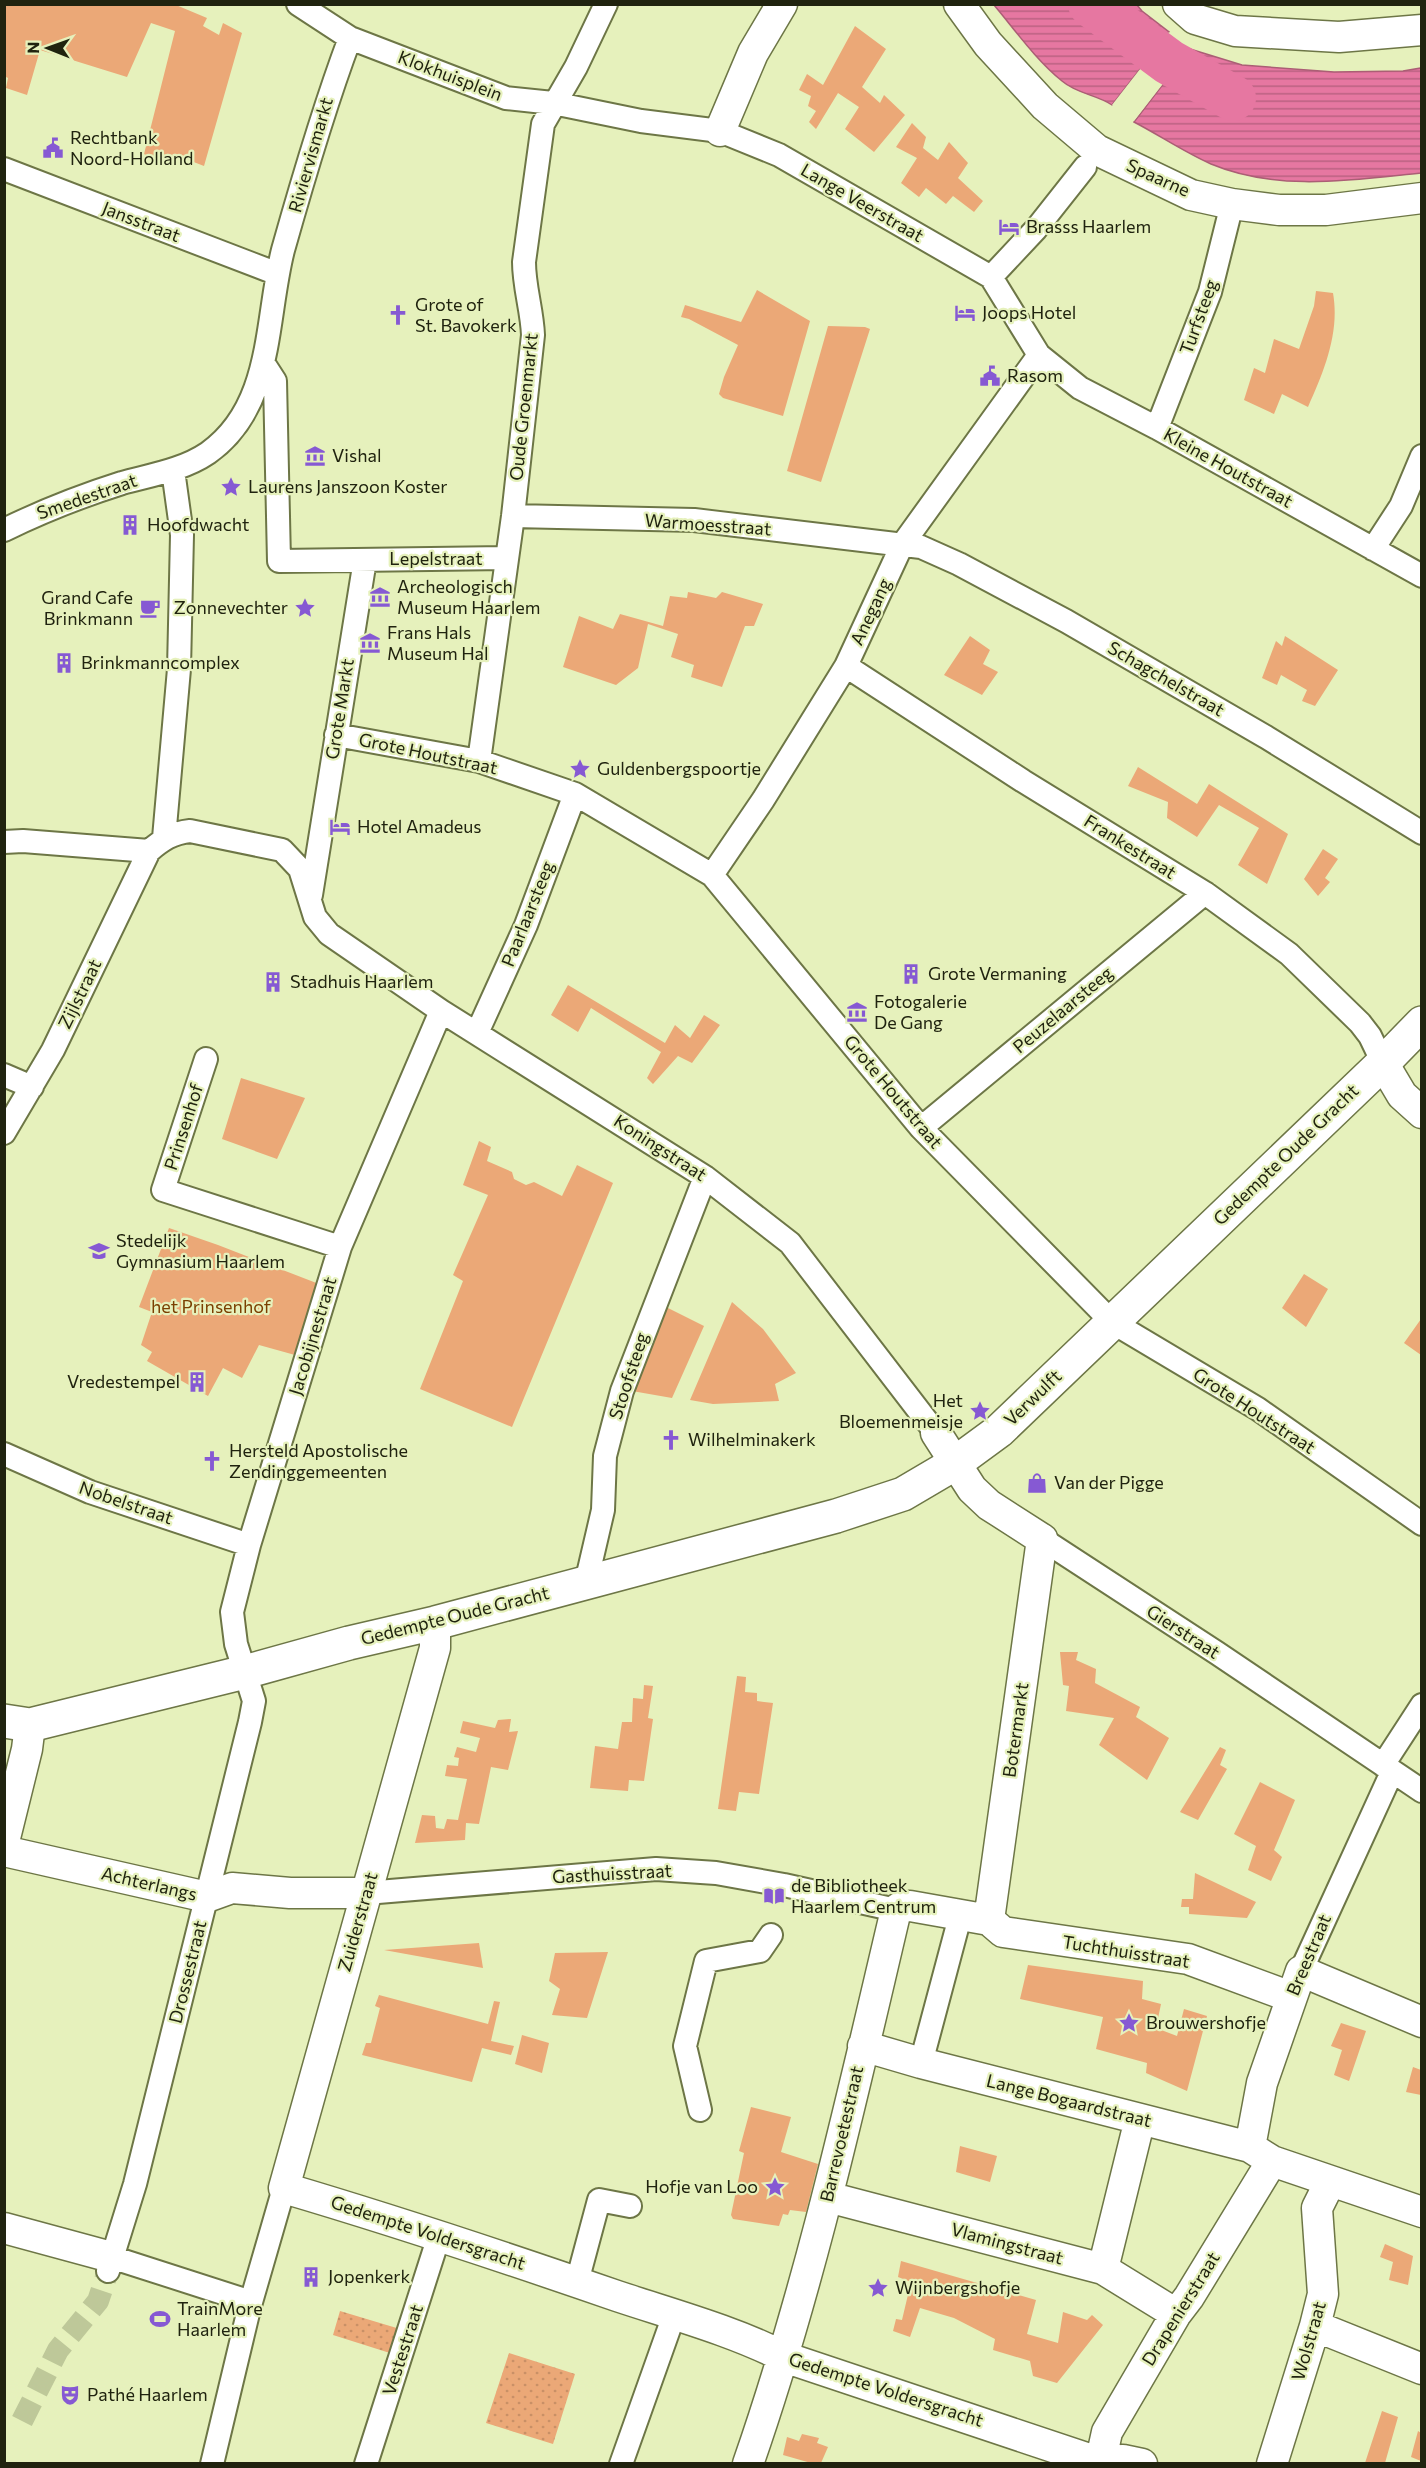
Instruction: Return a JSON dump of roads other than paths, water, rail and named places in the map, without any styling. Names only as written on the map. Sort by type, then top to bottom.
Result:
[{"type":"street","name":"Klokhuisplein","points":[[298,4],[350,38],[506,98],[553,104]]},
{"type":"street","name":"Oude Groenmarkt","points":[[479,761],[513,516],[532,335],[532,311],[524,280],[524,262],[543,124],[576,67],[606,4]]},
{"type":"street","points":[[720,131],[753,53],[782,4]]},
{"type":"street","name":"Spaarne","points":[[959,4],[988,44],[1045,106],[1097,150],[1191,195],[1232,204],[1279,210],[1326,210],[1422,198]]},
{"type":"street","points":[[1192,10],[1235,31],[1339,37],[1422,30]]},
{"type":"street","name":"Riviervismarkt","points":[[278,274],[332,84],[350,38]]},
{"type":"street","name":"Lange Veerstraat","points":[[553,104],[641,121],[720,131],[779,155],[991,277],[1039,355]]},
{"type":"street","points":[[991,277],[1036,229],[1085,167]]},
{"type":"street","name":"Jansstraat","points":[[4,169],[278,274]]},
{"type":"street","name":"Turfsteeg","points":[[1157,428],[1210,292],[1232,204]]},
{"type":"street","points":[[157,845],[180,658],[182,535],[173,470],[207,453],[232,431],[248,405],[264,364],[278,274]]},
{"type":"street","name":"Kleine Houtstraat","points":[[1039,355],[1080,388],[1157,428],[1422,576]]},
{"type":"street","name":"Anegang","points":[[712,875],[763,801],[846,666],[902,545],[1039,355]]},
{"type":"street","points":[[264,364],[275,381],[279,561],[365,560]]},
{"type":"street","points":[[1373,549],[1401,506],[1422,456]]},
{"type":"street","name":"Smedestraat","points":[[4,530],[68,500],[173,470]]},
{"type":"street","name":"Warmoesstraat","points":[[513,516],[694,520],[902,545]]},
{"type":"street","name":"Schagchelstraat","points":[[902,545],[921,547],[959,564],[1066,621],[1266,737],[1422,833]]},
{"type":"street","name":"Lepelstraat","points":[[365,560],[506,558]]},
{"type":"street","name":"Grote Markt","points":[[310,897],[365,560]]},
{"type":"street","name":"Frankestraat","points":[[846,666],[1023,781],[1204,893],[1289,954],[1360,1023],[1370,1036],[1383,1063]]},
{"type":"street","name":"Grote Houtstraat","points":[[336,735],[479,761],[575,794],[712,875],[921,1128],[1112,1322],[1258,1409],[1422,1524]]},
{"type":"street","name":"Paarlaarsteeg","points":[[477,1033],[526,925],[575,794]]},
{"type":"street","points":[[4,842],[157,845],[178,833],[189,831],[282,850],[300,870],[310,897]]},
{"type":"street","name":"Zijlstraat","points":[[4,1133],[32,1087],[74,1008],[157,845]]},
{"type":"street","name":"Peuzelaarsteeg","points":[[921,1128],[1204,893]]},
{"type":"street","name":"Koningstraat","points":[[310,897],[315,917],[329,934],[441,1011],[705,1177],[790,1243],[936,1433],[954,1464]]},
{"type":"street","name":"Jacobijnestraat","points":[[245,1672],[236,1644],[232,1612],[249,1545],[340,1247],[441,1011]]},
{"type":"street","name":"Gedempte Oude Gracht","points":[[1150,1287],[1422,1023]]},
{"type":"street","name":"Prinsenhof","points":[[206,1059],[164,1190],[340,1247]]},
{"type":"street","points":[[1383,1063],[1402,1095],[1422,1113]]},
{"type":"street","points":[[4,1075],[32,1087]]},
{"type":"street","name":"Stoofsteeg","points":[[586,1583],[603,1510],[605,1456],[622,1391],[705,1177]]},
{"type":"street","name":"Verwulft","points":[[903,1494],[954,1464],[999,1431],[1150,1287]]},
{"type":"street","name":"Nobelstraat","points":[[4,1454],[90,1492],[249,1545]]},
{"type":"street","name":"Gierstraat","points":[[954,1464],[972,1489],[989,1505],[1422,1791]]},
{"type":"street","name":"Gedempte Oude Gracht","points":[[17,1723],[245,1672],[349,1643],[435,1623],[826,1518],[903,1494]]},
{"type":"street","name":"Botermarkt","points":[[975,1917],[1042,1539]]},
{"type":"street","name":"Zuiderstraat","points":[[212,2463],[250,2306],[435,1648],[435,1623]]},
{"type":"street","name":"Drossestraat","points":[[109,2264],[135,2184],[254,1701],[245,1672]]},
{"type":"street","name":"Breestraat","points":[[1261,2154],[1262,2083],[1296,1984],[1372,1814],[1387,1768],[1422,1705]]},
{"type":"street","points":[[4,1842],[27,1749],[17,1723]]},
{"type":"street","name":"Achterlangs","points":[[4,1851],[207,1897],[232,1888],[290,1893],[366,1893]]},
{"type":"street","name":"Gasthuisstraat","points":[[366,1893],[656,1869],[716,1873],[784,1885],[896,1910],[902,1906],[910,1906],[975,1917]]},
{"type":"street","name":"Barrevoetestraat","points":[[748,2463],[784,2357],[828,2197],[896,1910]]},
{"type":"street","points":[[921,2063],[975,1917]]},
{"type":"street","name":"Tuchthuisstraat","points":[[975,1917],[1003,1932],[1188,1959],[1296,1984],[1422,2022]]},
{"type":"street","points":[[700,2110],[685,2046],[706,1961],[760,1951],[771,1935]]},
{"type":"street","name":"Lange Bogaardstraat","points":[[863,2046],[1140,2119],[1261,2154],[1330,2182],[1422,2212]]},
{"type":"street","points":[[1103,2269],[1140,2119]]},
{"type":"street","name":"Drapenierstraat","points":[[1101,2463],[1107,2432],[1176,2314],[1190,2297],[1261,2154]]},
{"type":"street","name":"Wolstraat","points":[[1272,2463],[1323,2294],[1317,2208],[1330,2182]]},
{"type":"street","name":"Gedempte Voldersgracht","points":[[284,2187],[577,2282],[769,2349],[784,2357],[1101,2463],[1123,2460],[1142,2463]]},
{"type":"street","name":"Vlamingstraat","points":[[828,2197],[1103,2269],[1176,2314]]},
{"type":"street","points":[[577,2282],[599,2200],[630,2206]]},
{"type":"street","points":[[4,2228],[109,2264],[250,2306]]},
{"type":"street","name":"Vestestraat","points":[[366,2463],[439,2236]]},
{"type":"street","points":[[621,2463],[674,2315]]},
{"type":"street","points":[[1315,2326],[1422,2369]]},
{"type":"waterway","points":[[1091,4],[1169,62],[1233,98]]},
{"type":"tunnel","points":[[22,2421],[58,2350],[98,2301],[108,2271]]},
{"type":"place","name":"Rechtbank Noord-Holland","points":[[53,148]]},
{"type":"place","name":"Brasss Haarlem","points":[[1009,227]]},
{"type":"place","name":"Joops Hotel","points":[[965,313]]},
{"type":"place","name":"Grote of St. Bavokerk","points":[[398,315]]},
{"type":"place","name":"Rasom","points":[[990,376]]},
{"type":"place","name":"Vishal","points":[[315,456]]},
{"type":"place","name":"Laurens Janszoon Koster","points":[[231,487]]},
{"type":"place","name":"Hoofdwacht","points":[[130,525]]},
{"type":"place","name":"Archeologisch Museum Haarlem","points":[[380,597]]},
{"type":"place","name":"Grand Cafe Brinkmann","points":[[150,608]]},
{"type":"place","name":"Zonnevechter","points":[[305,608]]},
{"type":"place","name":"Frans Hals Museum Hal","points":[[370,643]]},
{"type":"place","name":"Brinkmanncomplex","points":[[64,663]]},
{"type":"place","name":"Guldenbergspoortje","points":[[580,769]]},
{"type":"place","name":"Hotel Amadeus","points":[[340,827]]},
{"type":"place","name":"Grote Vermaning","points":[[911,974]]},
{"type":"place","name":"Stadhuis Haarlem","points":[[273,982]]},
{"type":"place","name":"Fotogalerie De Gang","points":[[857,1012]]},
{"type":"place","name":"Stedelijk Gymnasium Haarlem","points":[[99,1251]]},
{"type":"place","name":"Vredestempel","points":[[197,1382]]},
{"type":"place","name":"Het Bloemenmeisje","points":[[980,1411]]},
{"type":"place","name":"Wilhelminakerk","points":[[671,1440]]},
{"type":"place","name":"Hersteld Apostolische Zendinggemeenten","points":[[212,1461]]},
{"type":"place","name":"Van der Pigge","points":[[1037,1483]]},
{"type":"place","name":"de Bibliotheek Haarlem Centrum","points":[[774,1896]]},
{"type":"place","name":"Brouwershofje","points":[[1129,2023]]},
{"type":"place","name":"Hofje van Loo","points":[[775,2187]]},
{"type":"place","name":"Jopenkerk","points":[[311,2277]]},
{"type":"place","name":"Wijnbergshofje","points":[[878,2288]]},
{"type":"place","name":"TrainMore Haarlem","points":[[160,2319]]},
{"type":"place","name":"Pathé Haarlem","points":[[70,2395]]},
{"type":"park label","name":"het Prinsenhof","points":[[211,1307]]}]
